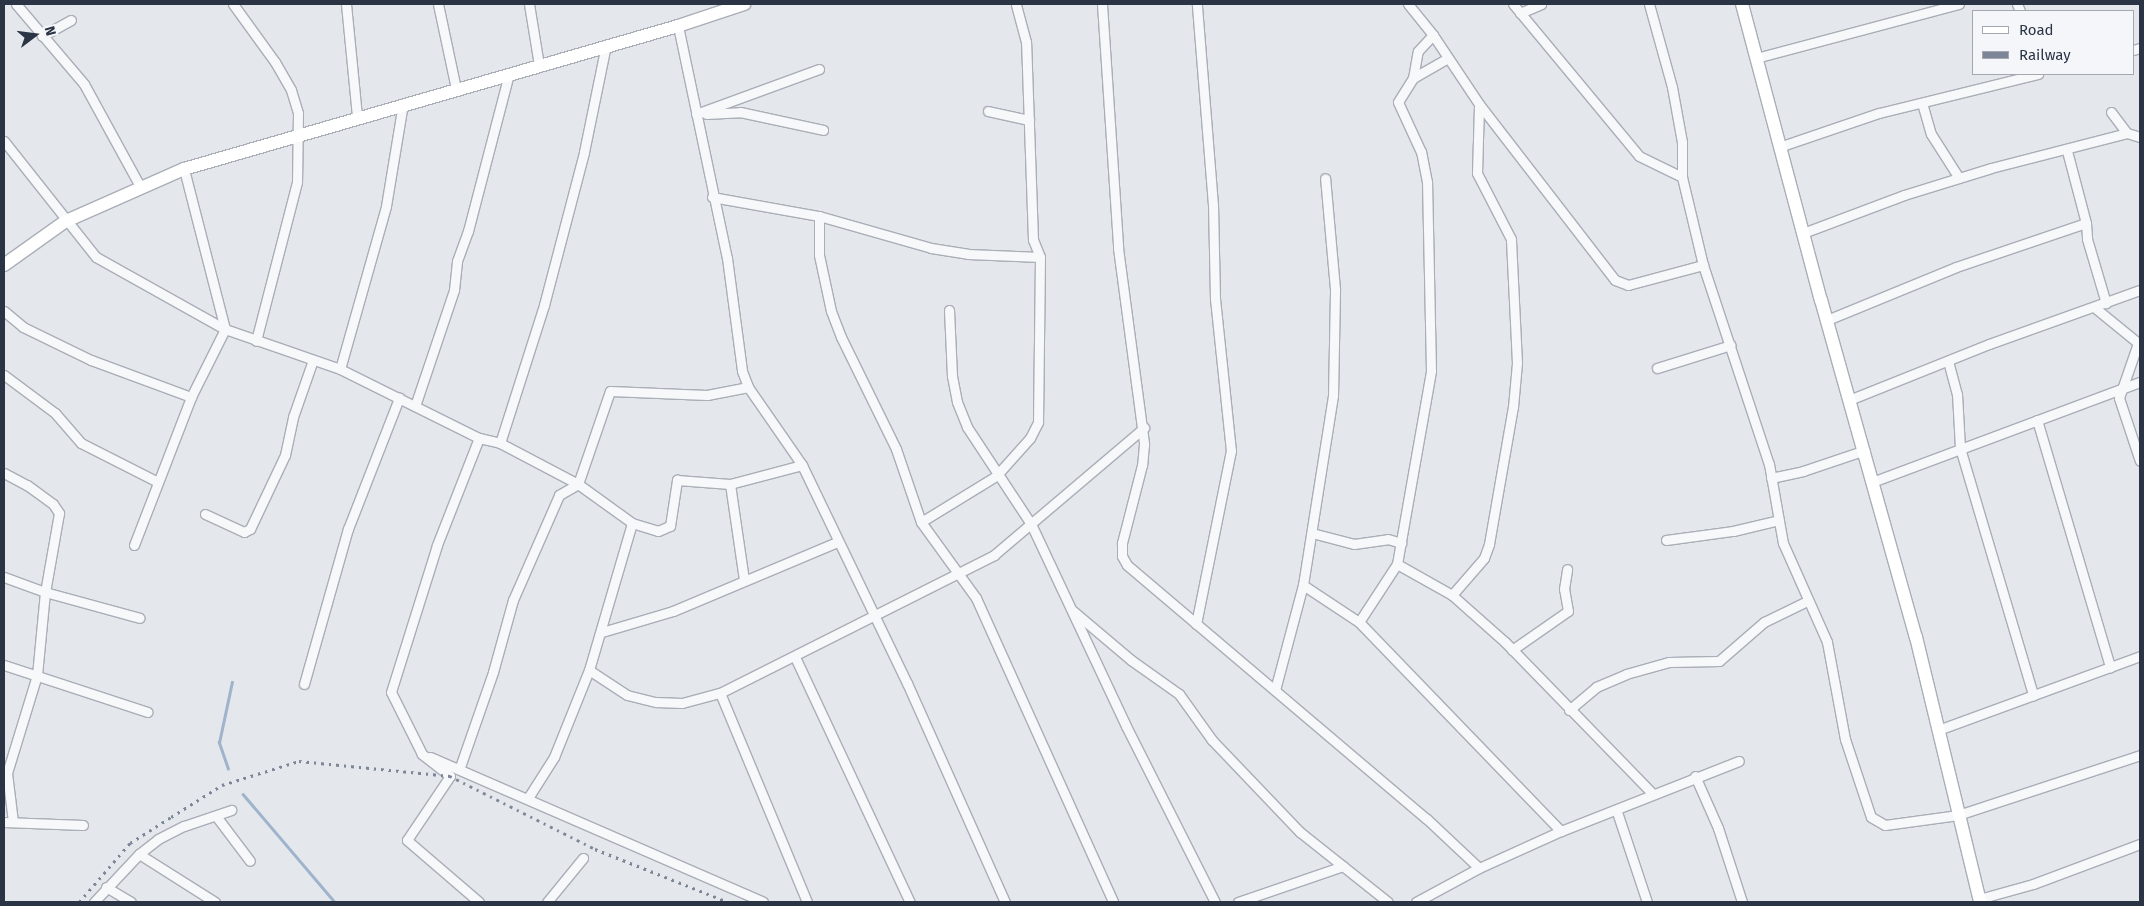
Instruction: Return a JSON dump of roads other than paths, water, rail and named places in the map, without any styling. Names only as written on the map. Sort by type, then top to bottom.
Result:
[{"type":"street","points":[[16,4],[34,22],[42,36],[84,84],[141,188]]},
{"type":"street","points":[[233,4],[291,90],[298,114],[300,134],[297,182],[256,341]]},
{"type":"street","points":[[346,4],[357,117]]},
{"type":"street","points":[[438,4],[456,89]]},
{"type":"street","points":[[529,4],[539,65]]},
{"type":"street","points":[[4,265],[66,221],[184,169],[403,103],[678,26],[721,7],[744,4]]},
{"type":"street","points":[[921,522],[996,476],[1030,438],[1038,422],[1040,257],[1033,240],[1026,42],[1016,4]]},
{"type":"street","points":[[1102,4],[1118,248],[1144,428],[1142,465],[1122,543],[1122,556],[1127,565],[1427,819],[1479,868]]},
{"type":"street","points":[[1196,624],[1231,451],[1215,299],[1213,205],[1197,4]]},
{"type":"street","points":[[1408,4],[1433,35],[1479,104],[1615,280],[1628,285],[1702,265]]},
{"type":"street","points":[[1513,4],[1639,156],[1682,177]]},
{"type":"street","points":[[1520,13],[1541,4]]},
{"type":"street","points":[[1649,4],[1672,87],[1682,142],[1682,177],[1702,265],[1731,344],[1771,478],[1783,542],[1826,642],[1844,739],[1871,817],[1885,825],[1958,815],[2140,755]]},
{"type":"street","points":[[1742,4],[1779,147],[1849,400],[1875,481],[1979,901],[2033,884],[2140,844]]},
{"type":"street","points":[[1756,58],[1959,4]]},
{"type":"street","points":[[42,36],[71,20]]},
{"type":"street","points":[[678,26],[726,258],[735,340],[748,387],[802,466],[872,616],[907,684],[1005,902]]},
{"type":"street","points":[[1359,622],[1397,564],[1431,371],[1427,182],[1421,152],[1398,102],[1413,78],[1418,51],[1433,35]]},
{"type":"street","points":[[500,443],[547,296],[584,152],[606,45]]},
{"type":"street","points":[[1413,78],[1448,58]]},
{"type":"street","points":[[696,114],[819,69]]},
{"type":"street","points":[[415,406],[454,290],[456,261],[468,230],[509,74]]},
{"type":"street","points":[[1779,147],[1879,113],[2034,75]]},
{"type":"street","points":[[340,369],[386,206],[403,103]]},
{"type":"street","points":[[1922,103],[1931,134],[1959,178]]},
{"type":"street","points":[[1452,596],[1484,558],[1488,544],[1513,407],[1517,363],[1511,239],[1477,173],[1479,104]]},
{"type":"street","points":[[988,111],[1029,120]]},
{"type":"street","points":[[696,114],[740,112],[823,130]]},
{"type":"street","points":[[2111,112],[2127,133]]},
{"type":"street","points":[[1803,233],[1959,178],[2067,151],[2127,133],[2140,137]]},
{"type":"street","points":[[4,141],[96,257],[225,329],[340,369],[479,438],[500,443],[578,484],[632,523],[658,531],[670,526],[677,480],[730,484],[802,466]]},
{"type":"street","points":[[2067,151],[2086,224],[2087,240],[2106,303]]},
{"type":"street","points":[[134,545],[156,481],[191,397],[225,329],[184,169]]},
{"type":"street","points":[[1276,690],[1303,584],[1333,396],[1336,356],[1335,289],[1326,178]]},
{"type":"street","points":[[712,197],[819,216],[931,248],[968,254],[1040,257]]},
{"type":"street","points":[[819,216],[819,255],[831,311],[896,449],[921,522],[956,573],[976,598],[1113,902]]},
{"type":"street","points":[[1827,320],[1956,267],[2086,224]]},
{"type":"street","points":[[1849,400],[2140,290]]},
{"type":"street","points":[[2094,307],[2138,343],[2121,394],[2140,461]]},
{"type":"street","points":[[949,310],[957,402],[967,427],[996,476],[1031,524],[1126,726],[1215,902]]},
{"type":"street","points":[[4,311],[23,327],[91,360],[191,397]]},
{"type":"street","points":[[1657,368],[1731,344]]},
{"type":"street","points":[[205,514],[244,532],[250,529],[285,455],[293,417],[313,360]]},
{"type":"street","points":[[1948,361],[1957,394],[1960,448],[2033,695]]},
{"type":"street","points":[[4,375],[55,413],[81,443],[156,481]]},
{"type":"street","points":[[1875,481],[2107,395],[2121,394],[2140,382]]},
{"type":"street","points":[[460,767],[493,672],[513,600],[559,495],[578,484],[610,391],[707,395],[748,387]]},
{"type":"street","points":[[304,684],[348,528],[399,398]]},
{"type":"street","points":[[2037,420],[2110,667]]},
{"type":"street","points":[[589,670],[627,695],[656,702],[682,703],[720,693],[994,555],[1144,428]]},
{"type":"street","points":[[479,438],[437,545],[391,692],[422,754],[450,776],[407,840],[479,902]]},
{"type":"street","points":[[1771,478],[1803,471],[1865,450]]},
{"type":"street","points":[[4,473],[27,484],[53,504],[59,513],[45,592],[37,675],[5,773],[8,822],[83,825]]},
{"type":"street","points":[[730,484],[730,502],[744,580]]},
{"type":"street","points":[[1666,540],[1733,531],[1779,520]]},
{"type":"street","points":[[528,798],[554,757],[589,670],[602,632],[632,523]]},
{"type":"street","points":[[1312,533],[1354,544],[1388,539],[1400,543]]},
{"type":"street","points":[[602,632],[673,611],[837,542]]},
{"type":"street","points":[[1397,564],[1452,596],[1512,650],[1653,794]]},
{"type":"street","points":[[1512,650],[1568,611],[1564,589],[1567,569]]},
{"type":"street","points":[[4,577],[45,592],[140,618]]},
{"type":"street","points":[[1303,584],[1359,622],[1561,831]]},
{"type":"street","points":[[1569,710],[1596,687],[1626,674],[1669,662],[1719,661],[1764,622],[1807,601]]},
{"type":"street","points":[[1073,611],[1131,660],[1179,694],[1212,740],[1300,832],[1388,902]]},
{"type":"street","points":[[795,656],[910,902]]},
{"type":"street","points":[[1938,730],[2140,656]]},
{"type":"street","points":[[4,666],[148,712]]},
{"type":"street","points":[[720,693],[807,902]]},
{"type":"street","points":[[422,754],[460,767],[764,902]]},
{"type":"street","points":[[1416,902],[1479,868],[1561,831],[1617,812],[1695,776],[1739,760]]},
{"type":"street","points":[[1695,776],[1718,828],[1742,902]]},
{"type":"street","points":[[94,902],[106,887],[139,854],[184,826],[231,810]]},
{"type":"street","points":[[1617,812],[1647,902]]},
{"type":"street","points":[[216,816],[250,861]]},
{"type":"street","points":[[139,854],[215,902]]},
{"type":"street","points":[[547,902],[583,858]]},
{"type":"street","points":[[1238,902],[1343,866]]},
{"type":"street","points":[[106,887],[131,902]]},
{"type":"waterway","points":[[228,769],[219,743],[232,682]]},
{"type":"waterway","points":[[243,794],[335,902]]},
{"type":"railway","points":[[79,902],[130,843],[222,785],[299,761],[450,776],[595,849],[728,902]]}]
